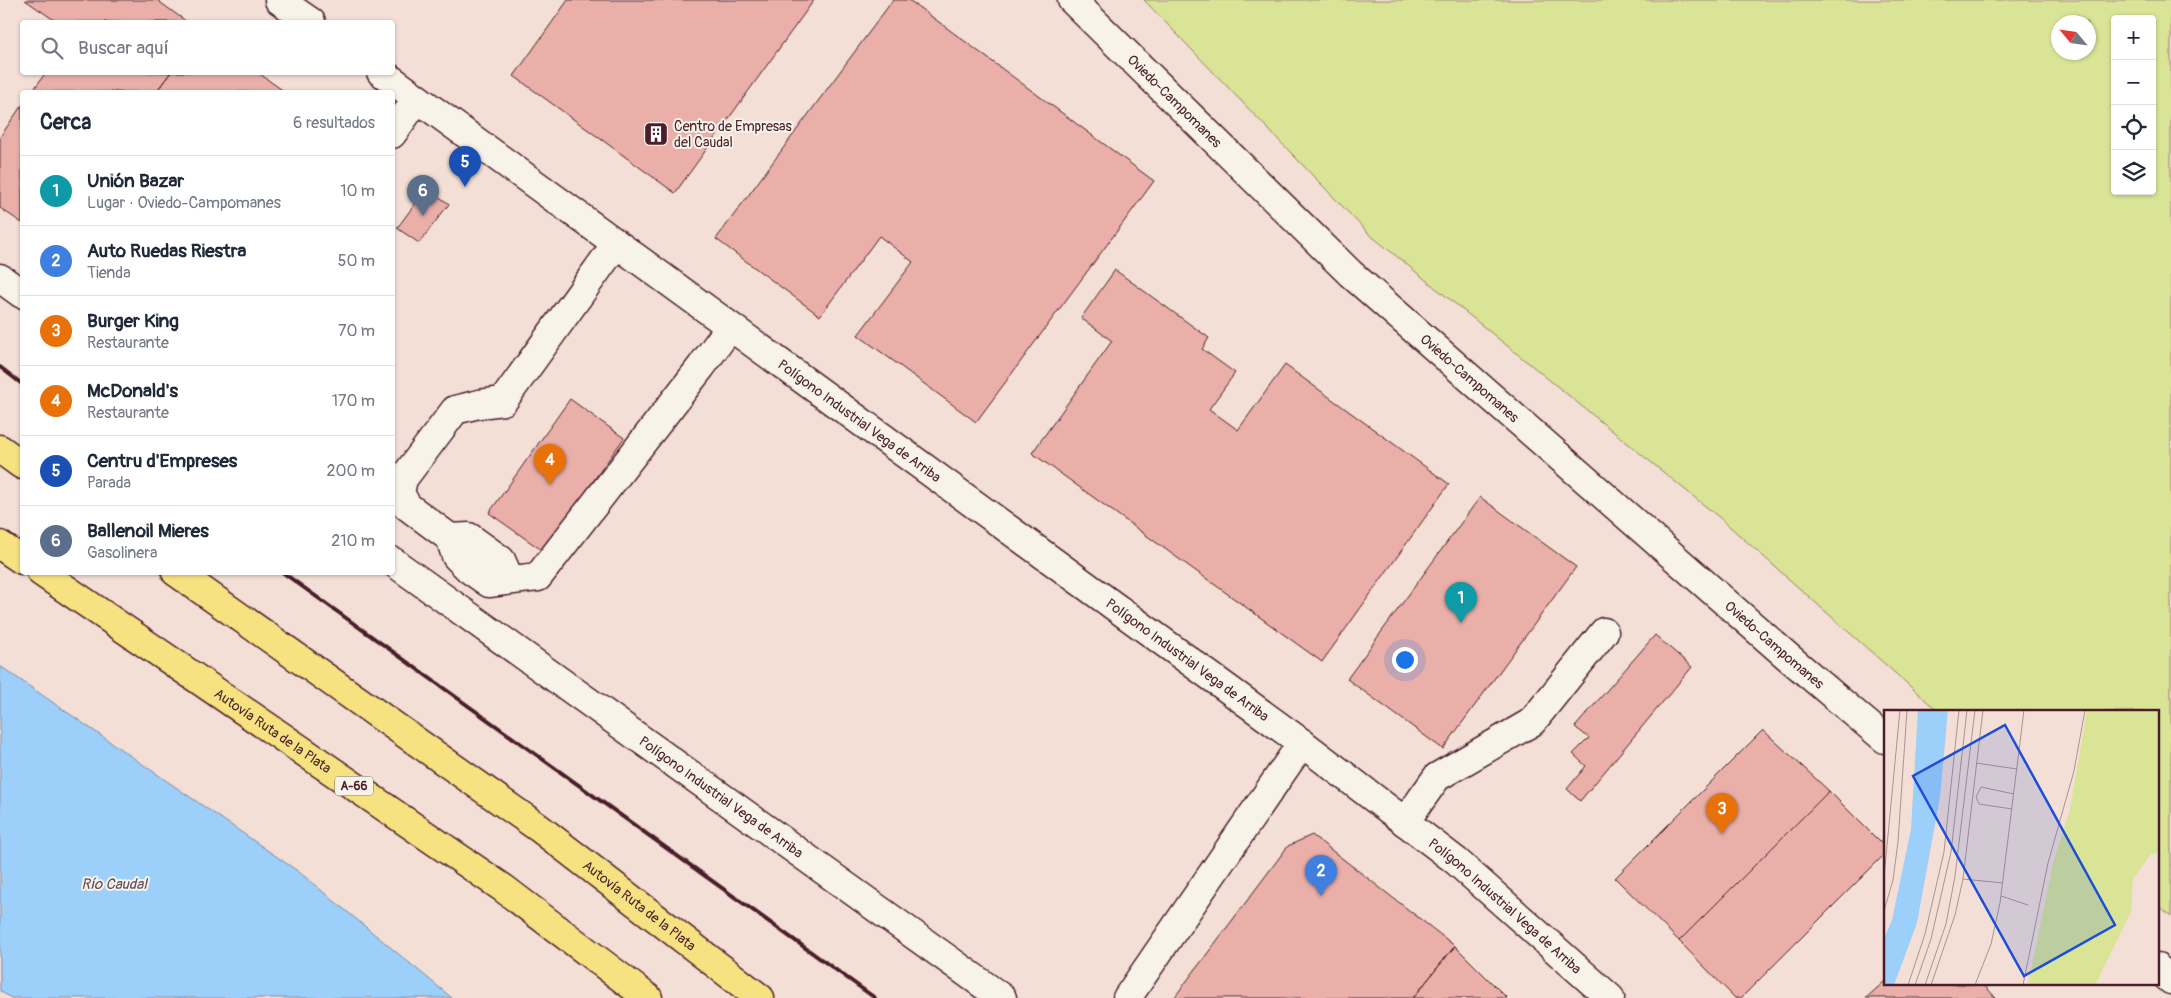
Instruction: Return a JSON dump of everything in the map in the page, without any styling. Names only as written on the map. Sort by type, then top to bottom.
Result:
[{"type":"highway","points":[[0,449],[20,463]]},
{"type":"highway","points":[[0,545],[20,559]]},
{"type":"highway","points":[[0,552],[20,563]]},
{"type":"highway","name":"Autovía Ruta de la Plata","points":[[180,575],[539,828],[760,998]]},
{"type":"highway","name":"Autovía Ruta de la Plata","points":[[44,576],[503,888],[648,998]]},
{"type":"street","points":[[279,0],[308,20]]},
{"type":"street","name":"Oviedo-Campomanes","points":[[1072,0],[1351,274],[1787,656],[1884,738]]},
{"type":"street","name":"Polígono Industrial Vega de Arriba","points":[[385,75],[1302,743],[1456,861],[1610,998]]},
{"type":"street","points":[[395,130],[417,99]]},
{"type":"street","points":[[616,244],[503,401],[455,410],[403,479],[400,493],[407,506],[450,538],[456,556],[469,570],[489,583],[538,577],[730,327]]},
{"type":"street","points":[[0,278],[20,293]]},
{"type":"street","name":"Polígono Industrial Vega de Arriba","points":[[395,563],[1002,998]]},
{"type":"street","points":[[1405,822],[1437,777],[1532,722],[1604,632]]},
{"type":"street","points":[[1127,998],[1302,743]]},
{"type":"street","points":[[2158,969],[2171,980]]},
{"type":"green space","points":[[1144,0],[2171,0],[2171,916],[2158,905],[2158,710],[1937,710],[1720,518],[1369,234]]},
{"type":"water","name":"Río Caudal","points":[[0,666],[299,872],[452,998],[11,998],[0,991]]},
{"type":"building","points":[[25,0],[157,0],[184,20],[54,20]]},
{"type":"building","name":"Centro de Empresas del Caudal","points":[[568,0],[814,0],[675,193],[514,76]]},
{"type":"building","points":[[893,0],[909,0],[1154,181],[976,422],[858,335],[913,262],[879,236],[820,316],[716,239]]},
{"type":"building","points":[[44,75],[169,75],[158,90],[33,90]]},
{"type":"building","points":[[169,75],[261,75],[282,90],[158,90]]},
{"type":"building","points":[[20,108],[20,222],[0,208],[0,137]]},
{"type":"building","points":[[427,188],[449,204],[419,243],[397,228]]},
{"type":"building","points":[[1115,270],[1209,338],[1202,349],[1235,373],[1209,409],[1238,430],[1285,365],[1449,484],[1322,662],[1032,453],[1112,341],[1081,318]]},
{"type":"building","points":[[570,399],[624,438],[543,551],[489,513]]},
{"type":"building","points":[[1480,497],[1576,567],[1443,749],[1347,679]]},
{"type":"building","points":[[1655,635],[1692,667],[1580,801],[1567,789],[1586,766],[1573,754],[1589,738],[1575,727]]},
{"type":"building","points":[[1763,730],[1829,791],[1679,941],[1615,878]]},
{"type":"building","points":[[1829,791],[1884,846],[1884,855],[1741,998],[1735,998],[1679,941]]},
{"type":"building","points":[[1312,835],[1455,946],[1413,998],[1174,998],[1288,846]]},
{"type":"building","points":[[1455,946],[1507,998],[1413,998]]},
{"type":"building","points":[[1884,982],[1884,986],[1985,986],[1996,998],[1866,998]]},
{"type":"railway","points":[[0,367],[20,382]]},
{"type":"railway","points":[[286,575],[875,998]]},
{"type":"place","name":"Centro de Empresas del Caudal","points":[[656,134]]},
{"type":"place","name":"Centru d'Empreses","points":[[465,187]]},
{"type":"place","name":"Ballenoil Mieres","points":[[423,216]]},
{"type":"place","name":"McDonald's","points":[[550,485]]},
{"type":"place","name":"Unión Bazar","points":[[1461,623]]},
{"type":"place","name":"Burger King","points":[[1722,834]]},
{"type":"place","name":"Auto Ruedas Riestra","points":[[1321,896]]}]
